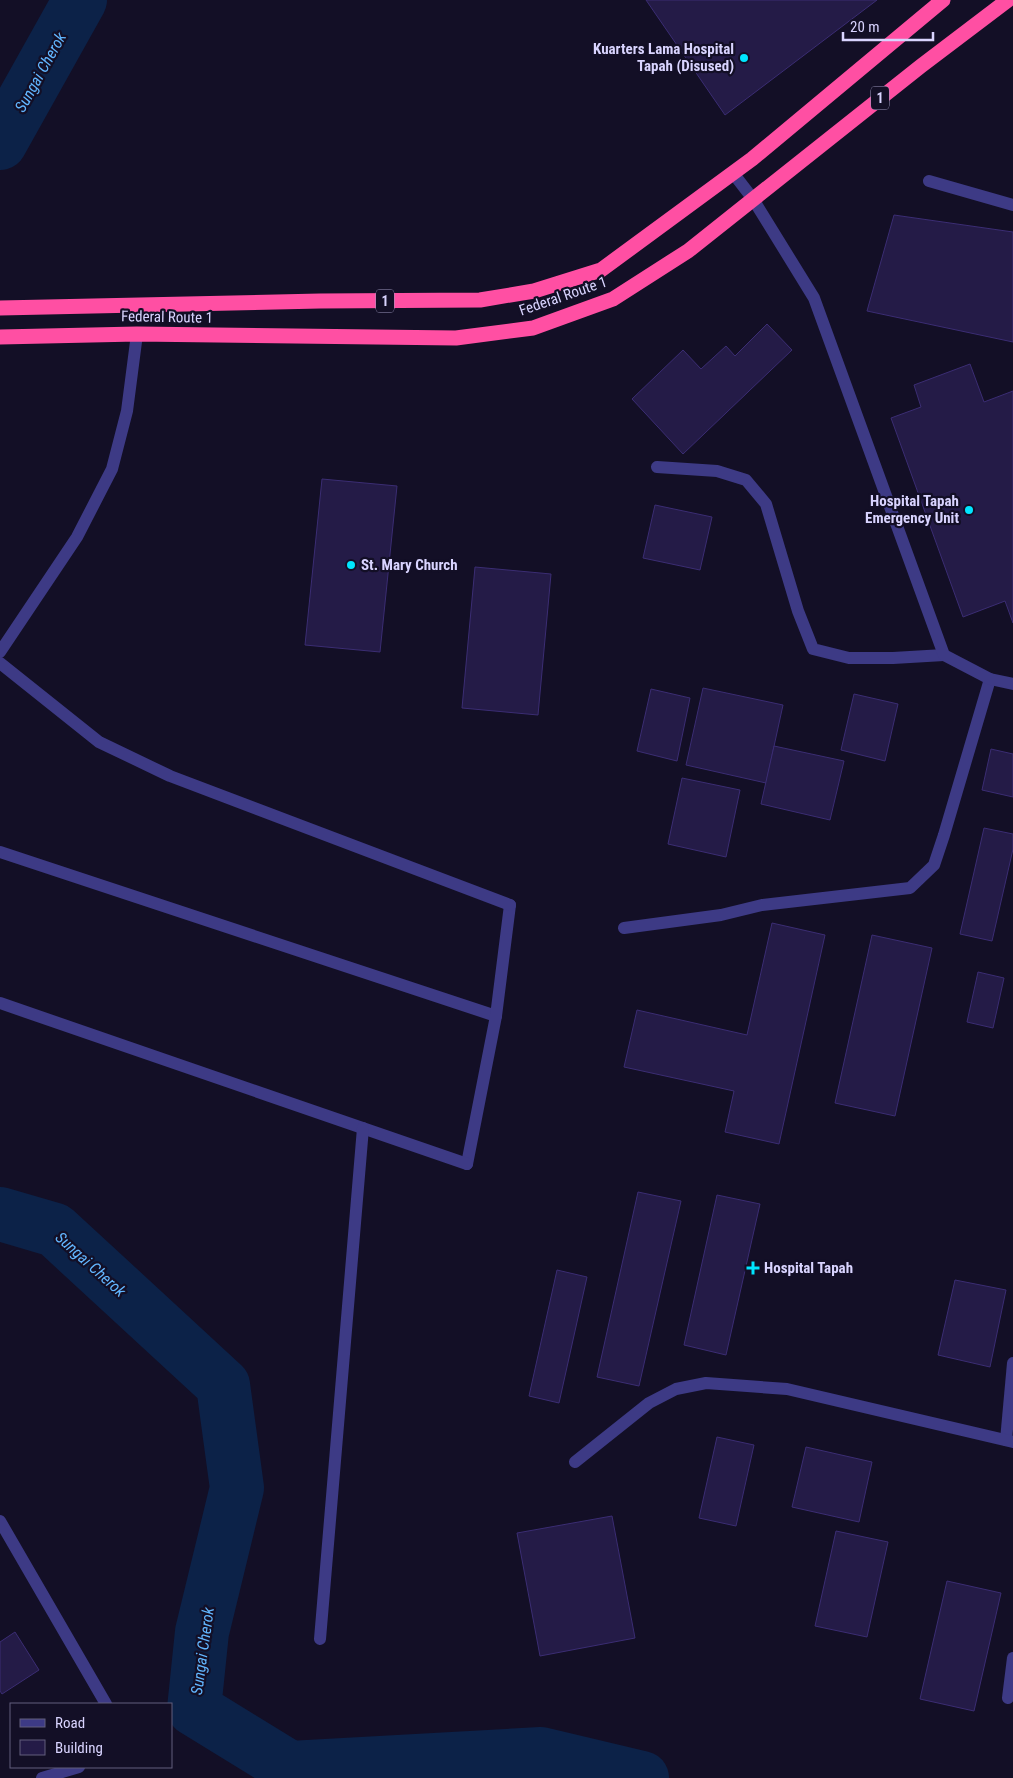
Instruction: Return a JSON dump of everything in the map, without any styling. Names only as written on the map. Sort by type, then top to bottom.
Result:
[{"type":"highway","name":"Federal Route 1","points":[[0,308],[310,301],[480,300],[534,291],[601,270],[733,173],[943,0]]},
{"type":"highway","name":"Federal Route 1","points":[[0,336],[137,334],[456,338],[533,328],[613,299],[688,251],[921,66],[1008,0]]},
{"type":"street","points":[[733,173],[753,198],[814,298],[944,655]]},
{"type":"street","points":[[929,181],[1013,205]]},
{"type":"street","points":[[0,652],[78,537],[112,469],[127,411],[137,334]]},
{"type":"street","points":[[657,467],[717,471],[746,480],[766,504],[798,611],[813,648],[850,658],[944,655],[990,679],[1013,684]]},
{"type":"street","points":[[0,663],[99,742],[170,776],[510,905],[496,1016],[468,1164],[0,1003]]},
{"type":"street","points":[[624,928],[721,915],[762,905],[910,888],[934,865],[990,679]]},
{"type":"street","points":[[0,852],[496,1016]]},
{"type":"street","points":[[320,1639],[363,1128]]},
{"type":"street","points":[[575,1462],[650,1403],[676,1389],[706,1383],[787,1389],[1009,1441],[1013,1363]]},
{"type":"street","points":[[0,1521],[105,1703]]},
{"type":"street","points":[[1008,1698],[1013,1658]]},
{"type":"street","points":[[42,1778],[76,1768]]},
{"type":"building","name":"Kuarters Lama Hospital Tapah (Disused)","points":[[646,0],[877,0],[725,115]]},
{"type":"building","points":[[894,215],[1013,232],[1013,342],[867,311]]},
{"type":"building","points":[[767,324],[792,350],[683,454],[632,399],[683,350],[701,369],[726,346],[735,356]]},
{"type":"building","name":"Hospital Tapah Emergency Unit","points":[[970,364],[984,402],[1013,391],[1013,623],[1005,601],[963,617],[891,418],[921,407],[914,385]]},
{"type":"building","name":"St. Mary Church","points":[[322,479],[397,486],[380,652],[305,645]]},
{"type":"building","points":[[655,505],[712,517],[700,570],[643,558]]},
{"type":"building","points":[[475,567],[551,574],[538,715],[462,708]]},
{"type":"building","points":[[703,688],[783,705],[766,783],[686,765]]},
{"type":"building","points":[[651,689],[690,698],[677,761],[637,751]]},
{"type":"building","points":[[854,694],[898,704],[885,761],[841,750]]},
{"type":"building","points":[[774,746],[844,761],[830,820],[761,804]]},
{"type":"building","points":[[991,749],[1013,754],[1013,797],[982,790]]},
{"type":"building","points":[[682,778],[740,790],[726,857],[668,844]]},
{"type":"building","points":[[984,828],[1013,834],[1013,849],[992,941],[960,934]]},
{"type":"building","points":[[772,923],[825,935],[779,1144],[725,1132],[734,1091],[624,1067],[637,1010],[747,1035]]},
{"type":"building","points":[[872,935],[932,948],[895,1116],[835,1103]]},
{"type":"building","points":[[978,972],[1004,978],[993,1028],[967,1022]]},
{"type":"building","points":[[638,1192],[681,1201],[639,1386],[597,1377]]},
{"type":"building","points":[[717,1195],[760,1204],[726,1355],[684,1345]]},
{"type":"building","points":[[557,1270],[587,1277],[559,1403],[529,1396]]},
{"type":"building","points":[[955,1280],[1006,1290],[990,1367],[938,1355]]},
{"type":"building","points":[[717,1437],[754,1445],[736,1526],[699,1518]]},
{"type":"building","points":[[806,1447],[872,1462],[859,1522],[792,1507]]},
{"type":"building","points":[[612,1516],[635,1638],[540,1656],[517,1533]]},
{"type":"building","points":[[836,1531],[888,1542],[867,1637],[815,1626]]},
{"type":"building","points":[[947,1581],[1001,1593],[974,1711],[920,1699]]},
{"type":"building","points":[[15,1632],[39,1670],[2,1694],[0,1691],[0,1642]]},
{"type":"waterway","name":"Sungai Cherok","points":[[0,143],[80,0]]},
{"type":"waterway","name":"Sungai Cherok","points":[[0,1214],[55,1230],[223,1385],[237,1488],[202,1632],[194,1709],[290,1768],[541,1754],[642,1778]]},
{"type":"place","name":"Kuarters Lama Hospital Tapah (Disused)","points":[[744,58]]},
{"type":"place","name":"Hospital Tapah Emergency Unit","points":[[969,510]]},
{"type":"place","name":"St. Mary Church","points":[[351,565]]},
{"type":"place","name":"Hospital Tapah","points":[[753,1268]]}]
